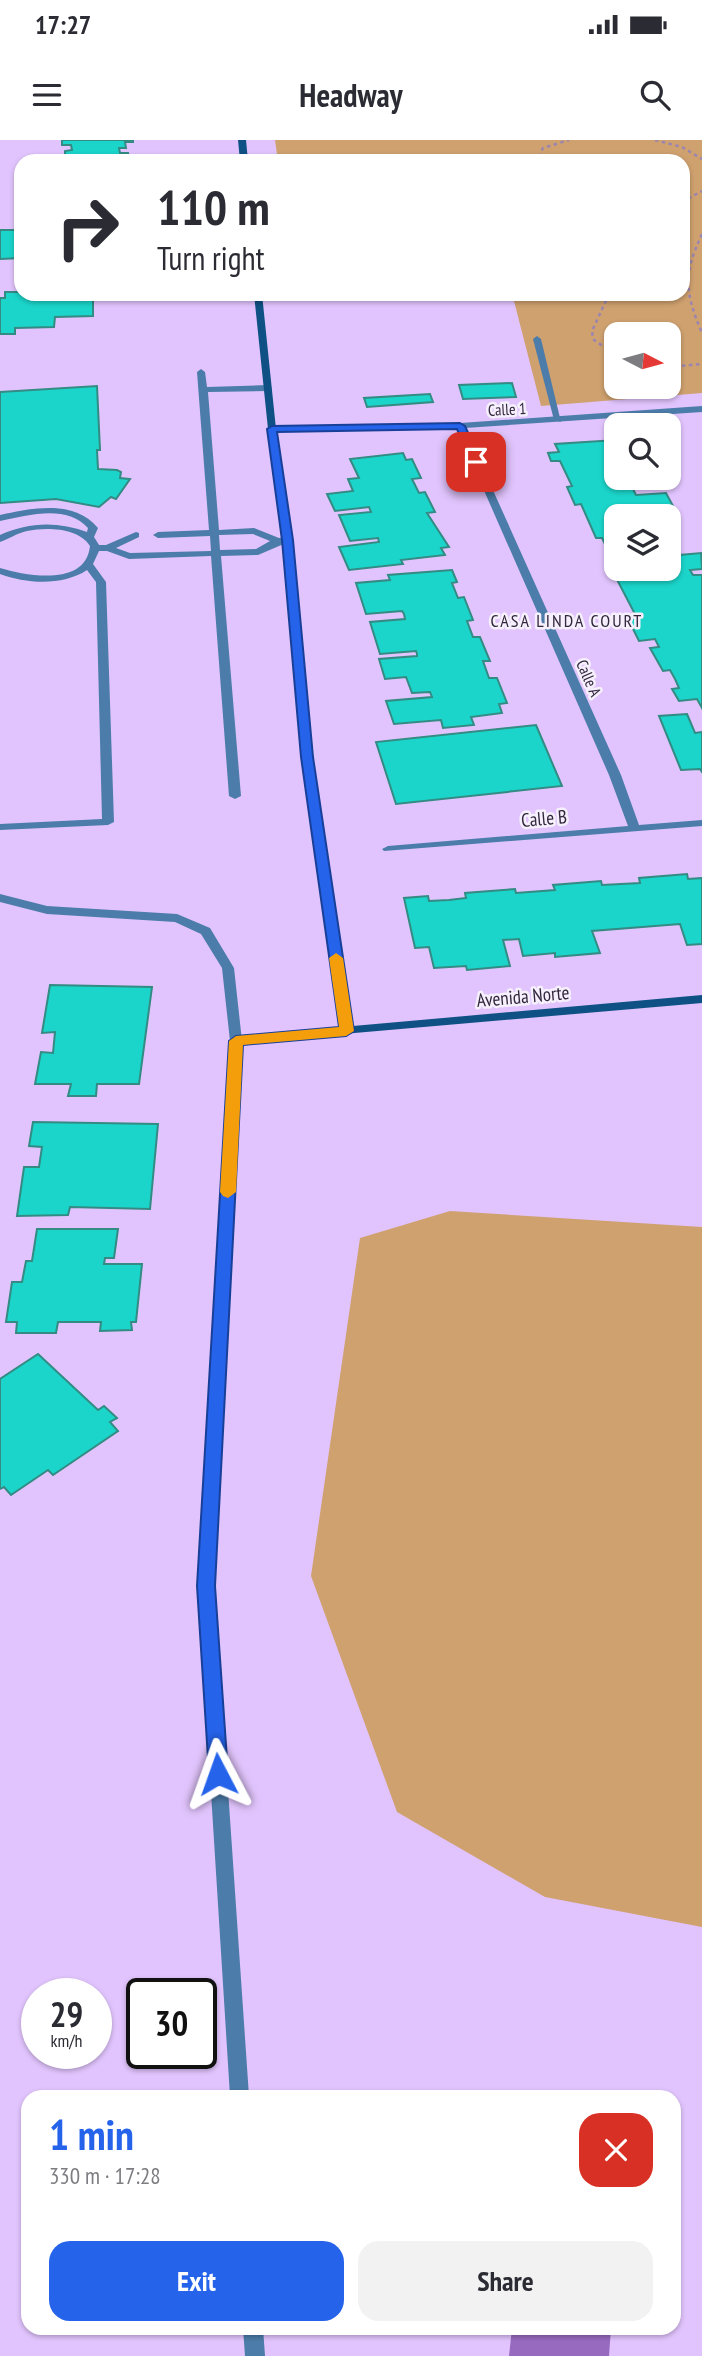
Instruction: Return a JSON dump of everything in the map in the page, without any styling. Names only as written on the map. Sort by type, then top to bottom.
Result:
[{"type":"street","points":[[236,1041],[346,1031],[307,757],[259,301]]},
{"type":"street","points":[[537,339],[558,420]]},
{"type":"street","points":[[201,372],[235,796]]},
{"type":"street","points":[[203,390],[268,388]]},
{"type":"street","name":"Calle 1","points":[[272,429],[460,426],[702,409]]},
{"type":"street","name":"Calle A","points":[[460,426],[615,775],[635,828]]},
{"type":"street","points":[[0,518],[19,513],[59,511],[88,519],[93,528],[94,555],[88,564],[70,573],[47,579],[14,577],[0,570]]},
{"type":"street","points":[[0,539],[29,528],[47,526],[78,532],[92,543],[129,556],[258,552],[283,540]]},
{"type":"street","points":[[158,535],[254,531],[283,540]]},
{"type":"street","points":[[108,548],[136,535]]},
{"type":"street","points":[[0,827],[108,822],[101,582],[88,564]]},
{"type":"street","name":"Calle B","points":[[388,849],[702,822]]},
{"type":"street","points":[[0,898],[47,910],[177,918],[206,931],[228,968],[236,1041],[206,1586],[239,2090]]},
{"type":"street","name":"Avenida Norte","points":[[346,1031],[702,999]]},
{"type":"street","points":[[254,2335],[255,2356]]},
{"type":"path","points":[[540,154],[543,148],[569,140]]},
{"type":"path","points":[[655,140],[682,148],[702,159]]},
{"type":"path","points":[[690,260],[702,234]]},
{"type":"path","points":[[690,299],[702,333]]},
{"type":"path","points":[[604,347],[593,339],[592,331],[606,301]]},
{"type":"path","points":[[681,366],[702,364]]},
{"type":"shaded area","points":[[275,140],[702,140],[702,393],[681,395],[681,322],[604,322],[604,399],[628,399],[541,406],[514,301],[690,301],[690,154],[277,154]]},
{"type":"shaded area","points":[[450,1211],[702,1227],[702,1927],[545,1897],[397,1812],[311,1576],[360,1238]]},
{"type":"shaded area","points":[[511,2335],[610,2335],[609,2356],[509,2356]]},
{"type":"building","points":[[62,140],[133,140],[125,142],[126,148],[119,148],[120,153],[128,154],[65,154],[65,151],[72,150],[71,145],[62,145]]},
{"type":"building","points":[[0,230],[14,230],[14,258],[0,259]]},
{"type":"building","points":[[5,292],[14,292],[14,301],[93,301],[93,316],[55,317],[54,327],[15,328],[15,334],[0,334],[0,298],[5,298]]},
{"type":"building","points":[[512,383],[516,397],[463,399],[459,385]]},
{"type":"building","points":[[97,386],[100,450],[97,450],[98,469],[117,470],[121,472],[120,478],[130,479],[116,499],[111,497],[99,507],[56,499],[0,503],[0,392]]},
{"type":"building","points":[[430,394],[433,402],[367,407],[364,398]]},
{"type":"building","points":[[604,441],[604,490],[634,490],[636,495],[666,493],[672,504],[604,504],[604,542],[602,538],[596,538],[581,504],[575,505],[567,487],[572,486],[560,461],[551,461],[548,453],[559,452],[555,444]]},
{"type":"building","points":[[403,453],[406,460],[412,459],[421,478],[412,479],[419,493],[425,492],[435,512],[427,513],[449,547],[441,548],[445,555],[401,560],[403,564],[349,570],[339,547],[379,542],[378,538],[350,541],[339,515],[371,512],[369,507],[335,511],[327,494],[353,491],[348,479],[359,478],[350,459]]},
{"type":"building","points":[[701,553],[702,569],[690,570],[693,575],[702,575],[702,708],[697,699],[679,701],[672,689],[679,688],[675,679],[670,670],[663,671],[650,648],[659,647],[655,639],[639,641],[628,619],[637,618],[618,581],[681,581],[681,555]]},
{"type":"building","points":[[452,570],[457,582],[452,583],[458,598],[464,597],[473,620],[467,621],[473,637],[480,637],[490,661],[483,661],[489,678],[497,678],[507,703],[499,704],[502,713],[471,717],[474,725],[443,728],[441,720],[394,724],[386,701],[432,697],[430,692],[412,693],[406,677],[385,679],[379,659],[417,654],[416,651],[380,654],[370,622],[405,619],[404,614],[402,611],[366,614],[356,583],[390,580],[388,575]]},
{"type":"building","points":[[687,714],[695,733],[702,732],[702,772],[700,769],[681,770],[659,716]]},
{"type":"building","points":[[536,725],[562,786],[396,804],[376,742]]},
{"type":"building","points":[[687,874],[688,879],[702,878],[702,944],[687,945],[680,924],[592,931],[600,953],[555,957],[555,953],[523,956],[519,939],[503,940],[510,966],[467,970],[466,966],[434,968],[429,947],[415,948],[404,898],[428,896],[429,901],[449,900],[466,898],[465,893],[515,889],[516,893],[555,890],[553,885],[601,881],[602,885],[640,883],[639,878]]},
{"type":"building","points":[[50,985],[152,987],[139,1084],[97,1084],[96,1096],[68,1096],[71,1084],[35,1084],[41,1052],[53,1053],[55,1032],[42,1033]]},
{"type":"building","points":[[33,1122],[158,1124],[150,1209],[70,1207],[68,1215],[17,1216],[24,1167],[39,1167],[42,1147],[29,1146]]},
{"type":"building","points":[[37,1229],[118,1229],[114,1258],[105,1258],[104,1264],[142,1264],[136,1322],[131,1322],[132,1330],[100,1331],[101,1322],[58,1322],[56,1333],[16,1333],[17,1322],[6,1322],[12,1282],[22,1282],[26,1261],[32,1261]]},
{"type":"building","points":[[38,1354],[98,1410],[104,1406],[117,1418],[110,1422],[118,1431],[53,1475],[48,1470],[11,1495],[4,1487],[0,1489],[0,1379]]},
{"type":"slow traffic","points":[[228,1192],[236,1041],[346,1031],[336,958]]},
{"type":"district","name":"CASA LINDA COURT","points":[[567,620]]},
{"type":"route","points":[[218,1774],[206,1586],[236,1041],[346,1031],[307,757],[288,540],[272,429],[460,426],[476,462]]}]
